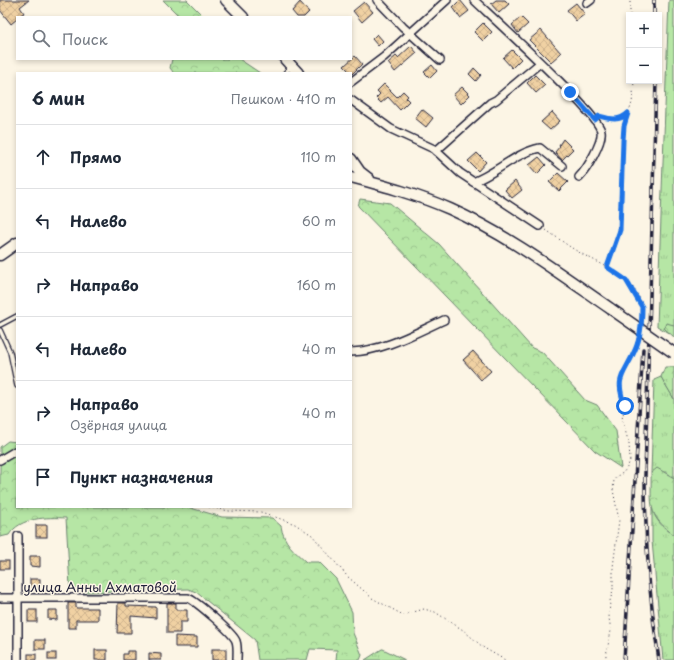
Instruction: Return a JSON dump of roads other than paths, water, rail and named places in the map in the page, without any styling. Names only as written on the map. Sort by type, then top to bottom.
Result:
[{"type":"main road","points":[[226,0],[242,16]]},
{"type":"main road","points":[[352,160],[366,178],[380,184]]},
{"type":"main road","points":[[352,177],[410,193],[483,225],[549,266],[674,353]]},
{"type":"main road","points":[[0,255],[16,244]]},
{"type":"street","points":[[377,0],[440,60]]},
{"type":"street","points":[[352,81],[384,57],[447,0]]},
{"type":"street","points":[[474,0],[570,92],[595,120],[601,132],[589,164],[579,177]]},
{"type":"street","points":[[436,151],[490,103],[496,100],[540,63]]},
{"type":"street","points":[[352,101],[391,129],[436,151],[460,173],[540,226]]},
{"type":"street","points":[[473,182],[496,172],[520,155],[540,148],[562,166]]},
{"type":"street","points":[[352,352],[371,350],[385,346],[444,320]]},
{"type":"street","points":[[0,460],[16,451]]},
{"type":"street","points":[[18,536],[18,660]]},
{"type":"street","name":"улица Анны Ахматовой","points":[[0,598],[188,598],[197,603],[233,636],[237,646],[237,660]]},
{"type":"lane","points":[[0,325],[16,317]]},
{"type":"lane","points":[[0,330],[10,352],[16,381]]},
{"type":"railway","points":[[654,0],[654,12]]},
{"type":"railway","points":[[656,84],[645,476],[648,568],[659,660]]},
{"type":"railway","points":[[624,660],[643,349]]}]
